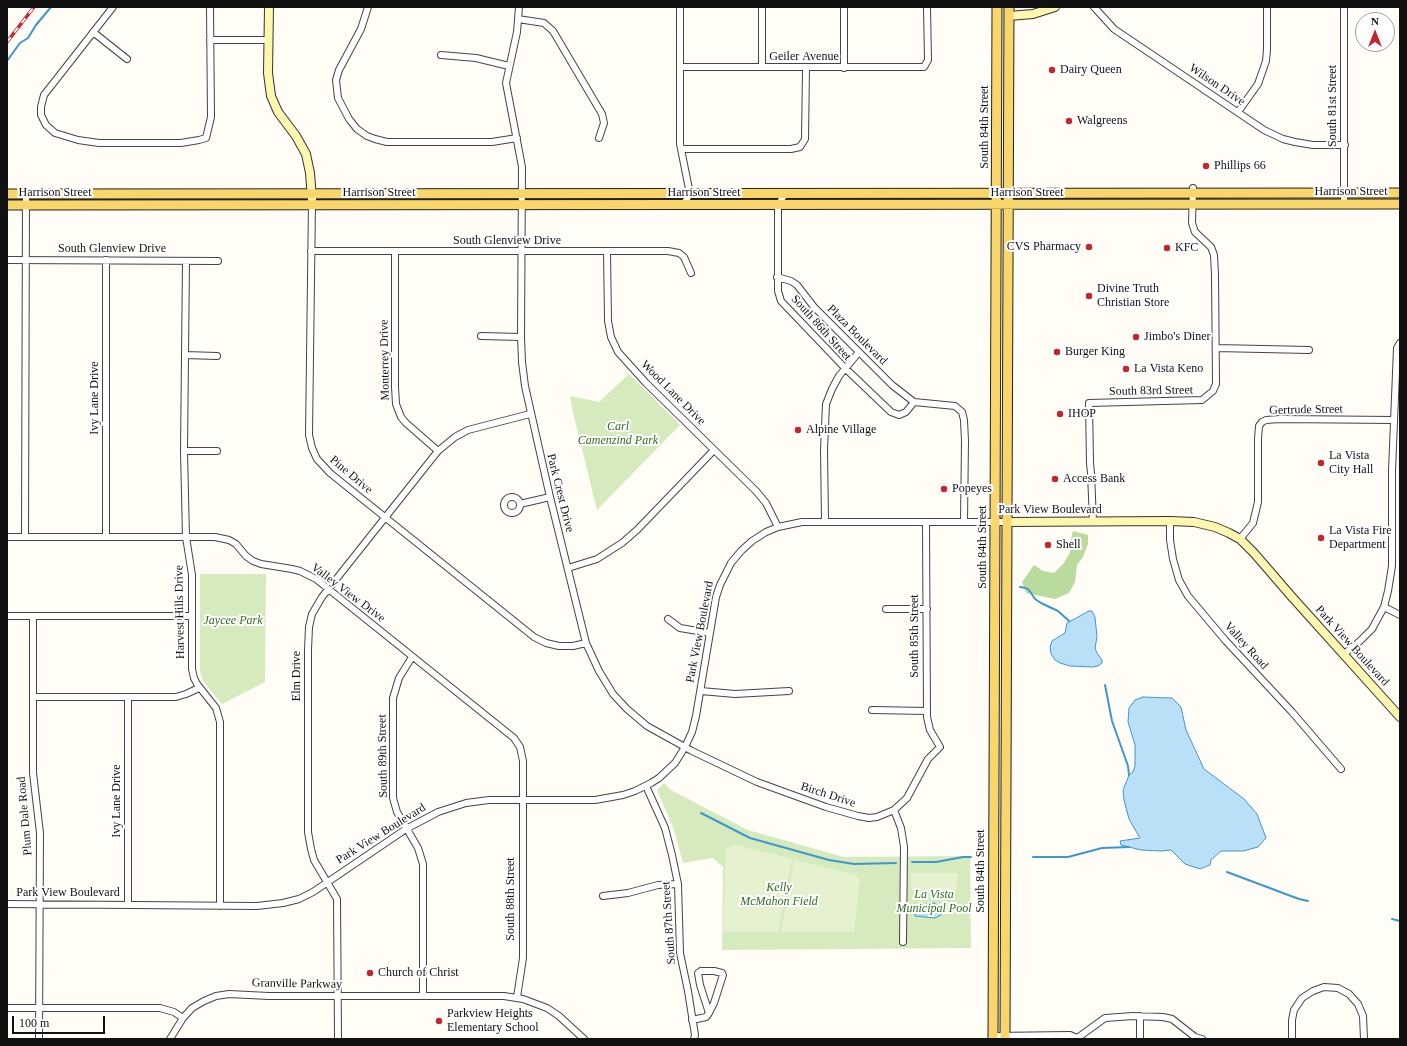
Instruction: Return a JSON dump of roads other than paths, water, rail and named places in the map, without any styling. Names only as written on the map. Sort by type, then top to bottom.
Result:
[{"type":"main road","name":"South 84th Street","points":[[993,1038],[997,7]]},
{"type":"main road","points":[[1002,7],[1004,11],[1009,12]]},
{"type":"main road","name":"South 84th Street","points":[[1004,1038],[1009,12]]},
{"type":"main road","name":"Harrison Street","points":[[7,194],[312,199],[522,199],[690,194],[997,195],[1193,191],[1400,194]]},
{"type":"main road","name":"Harrison Street","points":[[7,205],[312,199]]},
{"type":"main road","name":"Harrison Street","points":[[522,199],[684,205],[1400,204]]},
{"type":"street","points":[[113,7],[44,95],[41,115],[46,125],[55,133],[98,143],[181,143],[206,138],[211,117],[210,7]]},
{"type":"street","points":[[269,7],[268,73],[271,96],[278,112],[296,136],[306,154],[310,173],[312,199]]},
{"type":"street","points":[[368,7],[361,29],[339,70],[336,86],[338,98],[349,119],[360,132],[377,140],[386,142],[486,142],[505,141],[517,138]]},
{"type":"street","points":[[519,7],[517,32],[509,66],[506,88],[522,167],[522,199]]},
{"type":"street","points":[[680,7],[681,149],[690,194],[684,205]]},
{"type":"street","points":[[762,7],[762,68]]},
{"type":"street","points":[[844,7],[844,68]]},
{"type":"street","name":"Geiler Avenue","points":[[680,67],[920,68],[926,64],[928,60],[927,7]]},
{"type":"street","points":[[1009,12],[1033,14],[1055,7]]},
{"type":"street","name":"Wilson Drive","points":[[1094,7],[1114,29],[1264,130],[1283,139],[1304,144],[1344,145]]},
{"type":"street","points":[[1238,112],[1258,84],[1266,61],[1268,50],[1267,7]]},
{"type":"street","name":"South 81st Street","points":[[1344,7],[1344,204]]},
{"type":"street","points":[[518,19],[544,24],[553,31],[602,114],[604,123],[599,138]]},
{"type":"street","points":[[93,32],[127,59]]},
{"type":"street","points":[[210,40],[268,40]]},
{"type":"street","points":[[441,55],[476,58],[509,66]]},
{"type":"street","points":[[681,149],[798,148],[803,144],[805,139],[806,68]]},
{"type":"street","name":"South 83rd Street","points":[[1093,522],[1089,403],[1202,400],[1213,391],[1216,384],[1214,255],[1211,247],[1194,229],[1192,223],[1193,191]]},
{"type":"street","points":[[25,537],[26,194]]},
{"type":"street","points":[[778,205],[785,194]]},
{"type":"street","name":"Pine Drive","points":[[312,199],[310,435],[312,448],[317,459],[325,469],[534,637],[546,643],[559,646],[586,643]]},
{"type":"street","name":"Park Crest Drive","points":[[522,199],[521,337],[525,386],[530,414],[586,643],[612,694],[647,726],[685,747]]},
{"type":"street","name":"South 86th Street","points":[[778,205],[777,277],[778,291],[781,301],[845,368],[832,389],[826,404],[824,450],[825,522]]},
{"type":"street","name":"South Glenview Drive","points":[[311,251],[675,252],[684,257],[691,273]]},
{"type":"street","name":"Monterrey Drive","points":[[395,252],[396,404],[401,417],[406,423],[438,451]]},
{"type":"street","name":"Wood Lane Drive","points":[[607,252],[608,321],[610,332],[616,348],[646,383],[766,503],[778,527]]},
{"type":"street","name":"South Glenview Drive","points":[[7,260],[218,261]]},
{"type":"street","name":"Ivy Lane Drive","points":[[106,260],[106,537]]},
{"type":"street","name":"Harvest Hills Drive","points":[[186,261],[184,450],[186,537],[192,575],[192,672],[199,688],[216,708],[220,722],[220,906]]},
{"type":"street","name":"Plaza Boulevard","points":[[777,277],[792,281],[800,287],[814,307],[892,385],[914,402]]},
{"type":"street","points":[[481,336],[521,337]]},
{"type":"street","points":[[1344,655],[1372,629],[1384,607],[1392,566],[1392,471],[1396,348],[1400,343]]},
{"type":"street","points":[[1216,348],[1309,350]]},
{"type":"street","points":[[859,352],[845,368],[891,412],[899,414],[906,412],[914,402],[955,406],[962,412],[965,441],[964,522]]},
{"type":"street","points":[[185,356],[217,356]]},
{"type":"street","name":"Elm Drive","points":[[338,1039],[338,908],[336,896],[312,854],[308,832],[308,674],[309,627],[312,614],[328,589],[360,551],[438,451],[455,437],[468,430],[530,414]]},
{"type":"street","name":"Gertrude Street","points":[[1240,539],[1253,523],[1258,502],[1258,439],[1259,426],[1262,422],[1266,420],[1280,419],[1394,420]]},
{"type":"street","points":[[184,450],[216,451]]},
{"type":"street","points":[[568,568],[597,559],[622,543],[714,450]]},
{"type":"street","points":[[520,504],[550,497]]},
{"type":"street","name":"Park View Boulevard","points":[[7,904],[258,906],[288,902],[308,894],[328,882],[406,829],[438,812],[466,803],[489,800],[595,800],[623,795],[646,786],[659,778],[677,760],[692,732],[701,691],[718,591],[724,575],[731,563],[752,541],[766,532],[778,527],[802,522],[1170,521],[1194,522],[1214,527],[1240,539],[1254,553],[1400,717]]},
{"type":"street","name":"Valley Road","points":[[1170,521],[1170,540],[1173,559],[1179,580],[1188,596],[1225,640],[1292,712],[1341,769]]},
{"type":"street","name":"South 85th Street","points":[[926,522],[927,722],[940,747]]},
{"type":"street","name":"Valley View Drive","points":[[7,537],[215,537],[229,540],[236,544],[246,556],[253,561],[300,571],[328,589],[516,741],[520,747],[522,756],[523,800]]},
{"type":"street","points":[[1384,607],[1400,615]]},
{"type":"street","points":[[886,609],[926,609]]},
{"type":"street","points":[[7,616],[192,616]]},
{"type":"street","name":"Plum Dale Road","points":[[33,616],[33,773],[40,833],[39,1039]]},
{"type":"street","points":[[668,619],[680,628],[710,633]]},
{"type":"street","name":"South 89th Street","points":[[412,657],[397,682],[393,704],[393,798],[397,812],[420,853],[424,869],[423,996]]},
{"type":"street","points":[[33,697],[179,696],[199,688]]},
{"type":"street","points":[[701,691],[735,694],[789,691]]},
{"type":"street","name":"Ivy Lane Drive","points":[[128,697],[128,905]]},
{"type":"street","points":[[872,710],[927,711]]},
{"type":"street","name":"Birch Drive","points":[[685,747],[757,782],[801,799],[862,817],[884,815],[894,810],[907,798],[928,759],[940,747]]},
{"type":"street","name":"South 87th Street","points":[[646,786],[665,828],[678,884],[680,953],[695,1035],[694,1039]]},
{"type":"street","name":"South 88th Street","points":[[517,997],[523,958],[523,800]]},
{"type":"street","points":[[894,810],[901,828],[904,848],[903,942]]},
{"type":"street","points":[[603,896],[628,893],[658,885],[678,884]]},
{"type":"street","points":[[692,1020],[706,1017],[709,1013],[714,1003],[723,975],[722,973],[714,971],[701,971],[698,973],[699,979],[709,1013]]},
{"type":"street","points":[[1292,1039],[1292,1020],[1294,1010],[1302,998],[1324,986],[1338,988],[1349,994],[1358,1004],[1363,1016],[1364,1039]]},
{"type":"street","name":"Granville Parkway","points":[[170,1039],[182,1018],[192,1008],[200,1003],[225,994],[517,997],[532,1001],[553,1012],[570,1025],[584,1039]]},
{"type":"street","points":[[7,1008],[160,1008],[169,1010],[182,1018]]},
{"type":"street","points":[[993,1038],[1070,1035],[1077,1038],[1105,1018],[1115,1016],[1140,1016],[1172,1019],[1183,1026],[1195,1037],[1202,1039]]},
{"type":"street","points":[[1140,1016],[1140,1039]]},
{"type":"water","points":[[1089,611],[1092,611],[1095,617],[1097,637],[1095,648],[1102,660],[1102,663],[1093,667],[1070,666],[1055,660],[1051,654],[1050,647],[1052,641],[1065,633],[1067,623]]},
{"type":"water","points":[[1143,697],[1172,698],[1181,707],[1186,730],[1204,769],[1244,799],[1257,814],[1266,838],[1258,847],[1243,851],[1221,851],[1211,860],[1210,865],[1200,869],[1185,864],[1171,850],[1141,850],[1121,845],[1120,841],[1140,838],[1129,819],[1123,790],[1129,775],[1133,772],[1135,766],[1135,745],[1128,722],[1129,708],[1135,700]]},
{"type":"water","points":[[934,903],[941,908],[941,915],[935,918],[915,916],[915,906]]},
{"type":"waterway","points":[[7,61],[20,43],[28,38],[36,25],[51,7]]},
{"type":"waterway","points":[[1020,587],[1029,590],[1035,599],[1058,611],[1069,621]]},
{"type":"waterway","points":[[1105,685],[1112,721],[1128,766],[1129,775]]},
{"type":"waterway","points":[[701,813],[750,838],[829,860],[854,864],[896,863]]},
{"type":"waterway","points":[[1033,857],[1068,857],[1102,848],[1129,847]]},
{"type":"waterway","points":[[912,862],[936,862],[971,857]]},
{"type":"waterway","points":[[1227,872],[1308,901]]},
{"type":"waterway","points":[[1392,919],[1400,921]]},
{"type":"railway","points":[[7,42],[34,7]]},
{"type":"place","name":"Dairy Queen","points":[[1052,70]]},
{"type":"place","name":"Walgreens","points":[[1069,121]]},
{"type":"place","name":"Phillips 66","points":[[1206,166]]},
{"type":"place","name":"CVS Pharmacy","points":[[1089,247]]},
{"type":"place","name":"KFC","points":[[1167,248]]},
{"type":"place","name":"Divine Truth Christian Store","points":[[1089,296]]},
{"type":"place","name":"Jimbo's Diner","points":[[1136,337]]},
{"type":"place","name":"Burger King","points":[[1057,352]]},
{"type":"place","name":"La Vista Keno","points":[[1126,369]]},
{"type":"place","name":"IHOP","points":[[1060,414]]},
{"type":"place","name":"Alpine Village","points":[[798,430]]},
{"type":"place","name":"La Vista City Hall","points":[[1321,463]]},
{"type":"place","name":"Access Bank","points":[[1055,479]]},
{"type":"place","name":"Popeyes","points":[[944,489]]},
{"type":"place","name":"La Vista Fire Department","points":[[1321,538]]},
{"type":"place","name":"Shell","points":[[1048,545]]},
{"type":"place","name":"Church of Christ","points":[[370,973]]},
{"type":"place","name":"Parkview Heights Elementary School","points":[[439,1021]]},
{"type":"park label","name":"Carl Camenzind Park","points":[[618,434]]},
{"type":"park label","name":"Jaycee Park","points":[[233,621]]},
{"type":"park label","name":"Kelly McMahon Field","points":[[779,895]]},
{"type":"park label","name":"La Vista Municipal Pool","points":[[934,902]]}]
